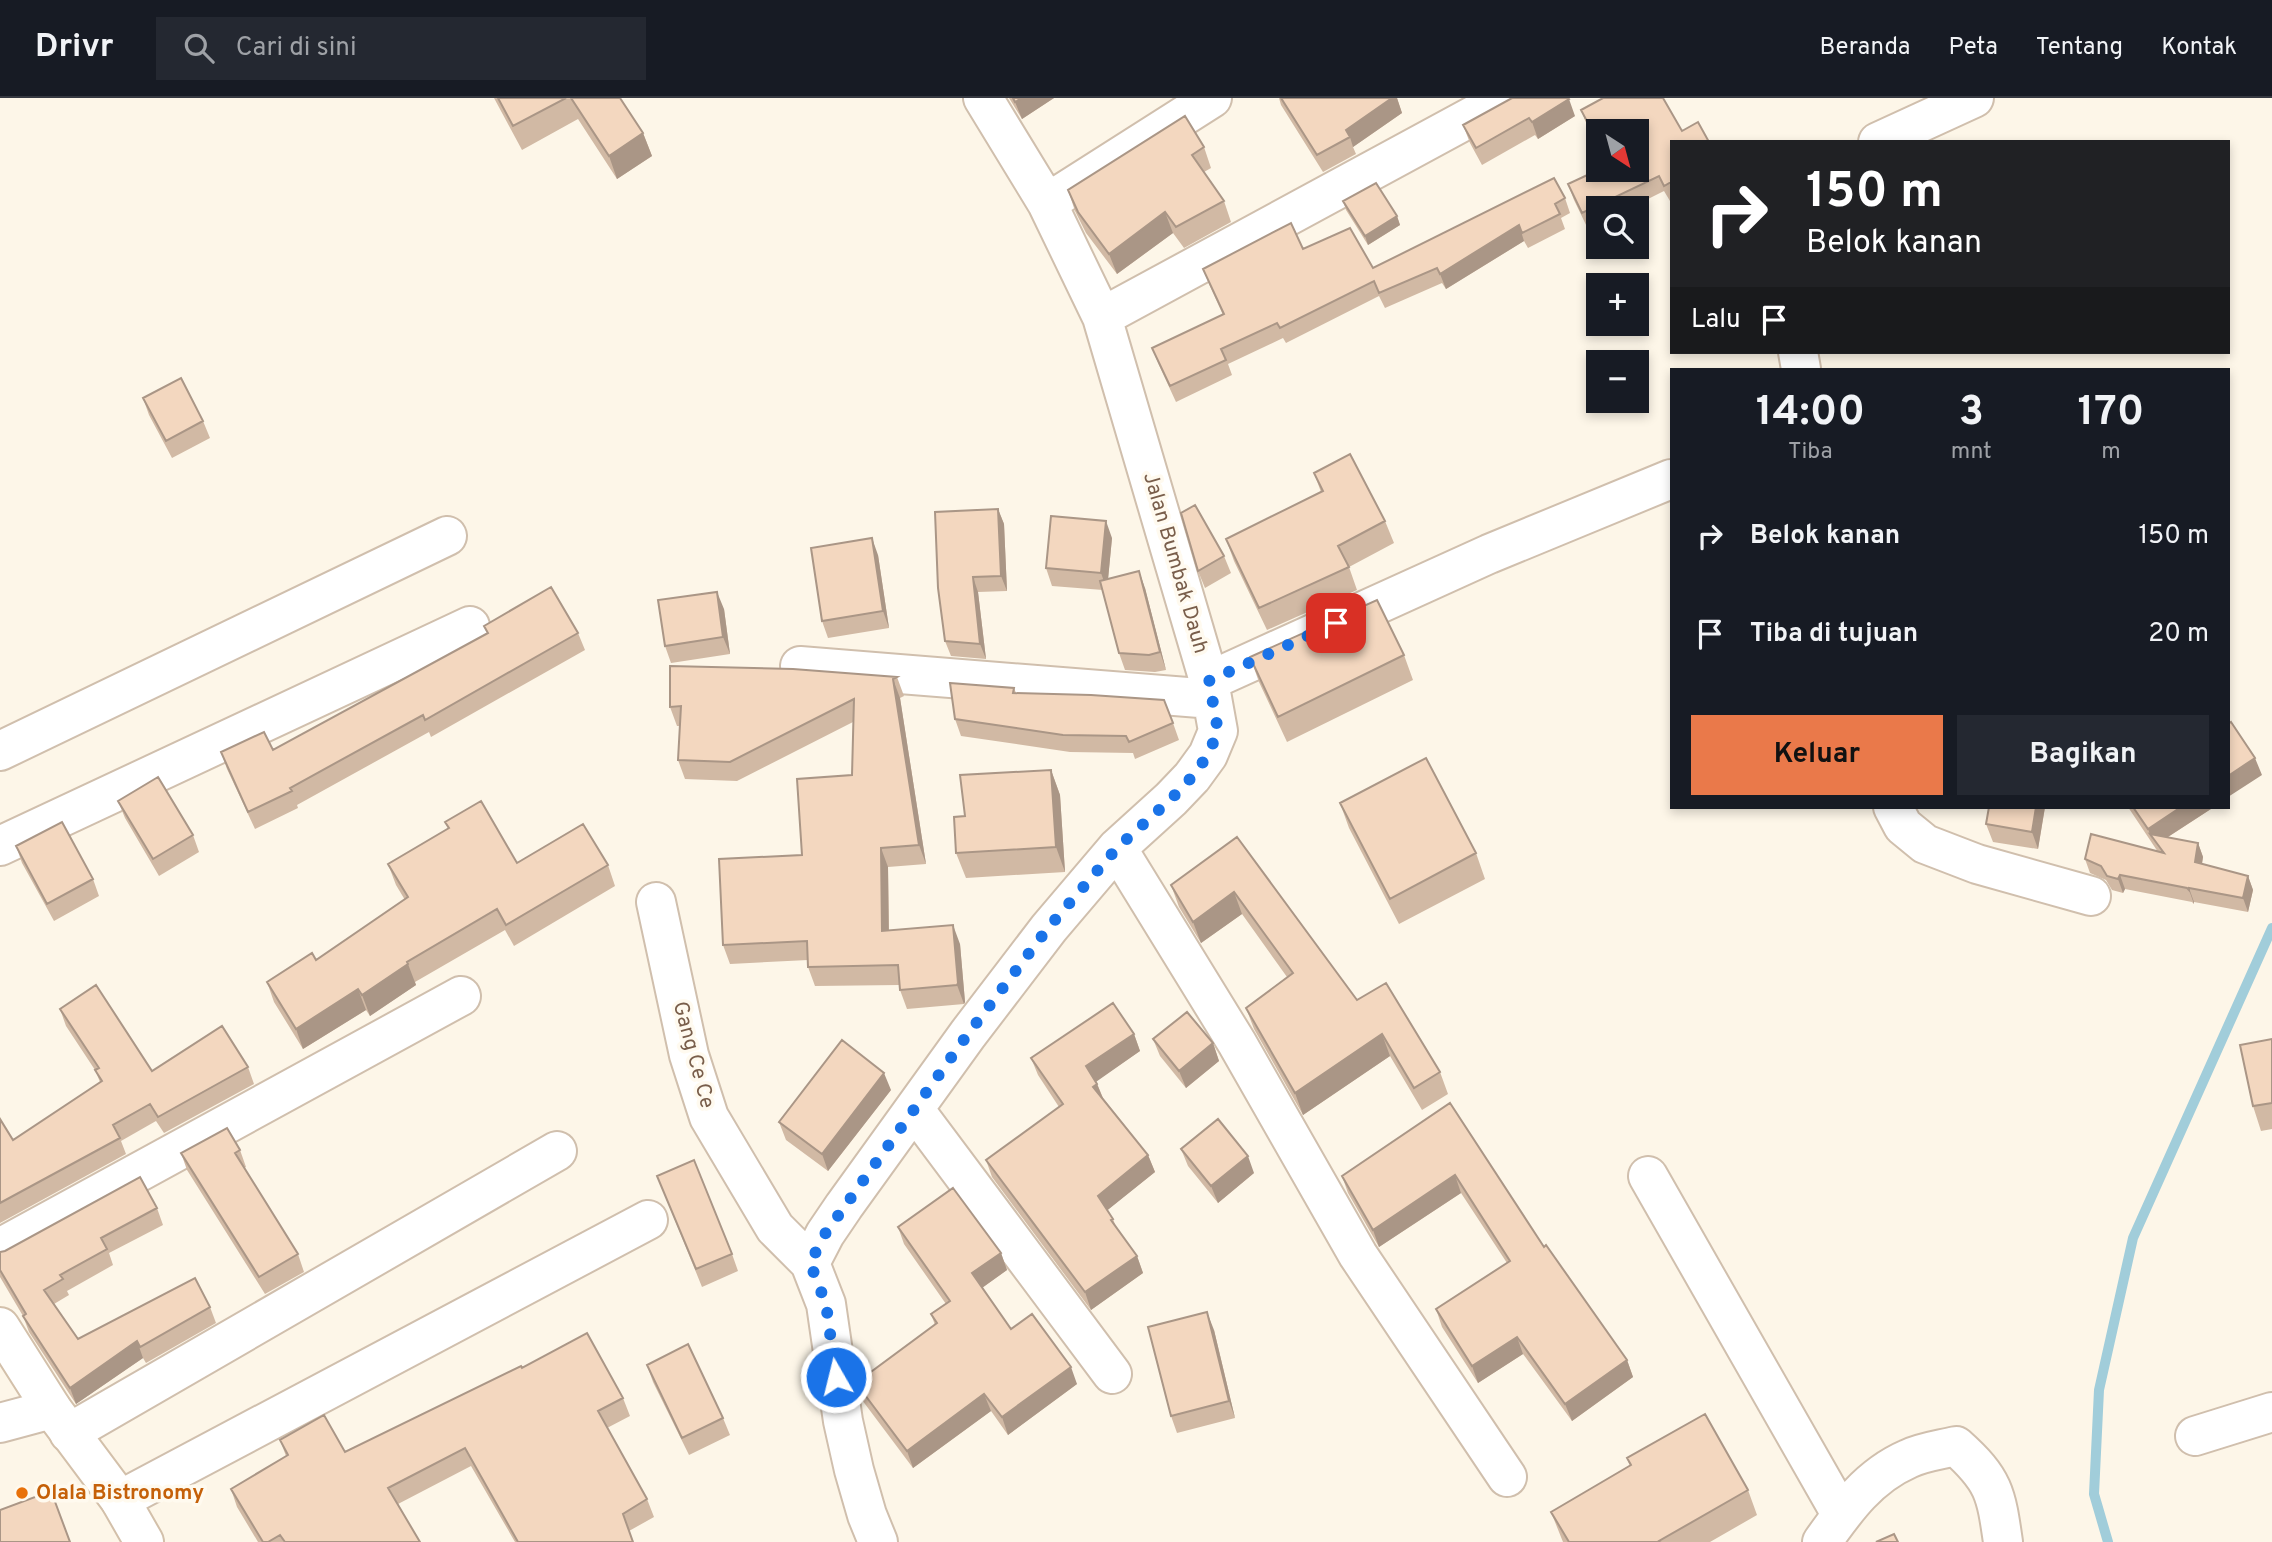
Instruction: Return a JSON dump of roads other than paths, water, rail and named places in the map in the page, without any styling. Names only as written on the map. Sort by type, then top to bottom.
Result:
[{"type":"street","name":"Jalan Bumbak Dauh","points":[[810,1263],[838,1215],[1048,928],[1117,848],[1192,777],[1208,755],[1218,731],[1211,690],[1102,317],[1047,203],[983,98]]},
{"type":"street","points":[[1047,203],[1212,98]]},
{"type":"street","points":[[1102,317],[1506,98]]},
{"type":"street","points":[[1882,140],[1974,98]]},
{"type":"street","points":[[800,666],[1211,690],[1510,545],[1670,479]]},
{"type":"street","points":[[0,751],[447,536]]},
{"type":"street","points":[[0,846],[470,626]]},
{"type":"street","points":[[1894,809],[1903,826],[1925,844],[1977,864],[2091,896]]},
{"type":"street","points":[[1117,848],[1237,1043],[1352,1245],[1507,1477]]},
{"type":"street","name":"Gang Ce Ce","points":[[656,902],[689,1055],[709,1116],[775,1228],[810,1263]]},
{"type":"street","points":[[0,1248],[461,996]]},
{"type":"street","points":[[914,1109],[1112,1374]]},
{"type":"street","points":[[0,1423],[60,1421],[556,1152]]},
{"type":"street","points":[[1648,1176],[1832,1528],[1851,1501],[1877,1476],[1909,1458],[1956,1446],[1978,1466],[1990,1482],[1998,1503],[2003,1542]]},
{"type":"street","points":[[120,1500],[648,1220]]},
{"type":"street","points":[[810,1263],[826,1304],[843,1421],[854,1469],[878,1542]]},
{"type":"street","points":[[0,1327],[60,1421],[120,1500],[145,1542]]},
{"type":"street","points":[[2195,1437],[2272,1412]]},
{"type":"waterway","points":[[2108,1542],[2094,1494],[2099,1390],[2133,1238],[2272,928]]},
{"type":"place","name":"Olala Bistronomy","points":[[22,1493]]}]
